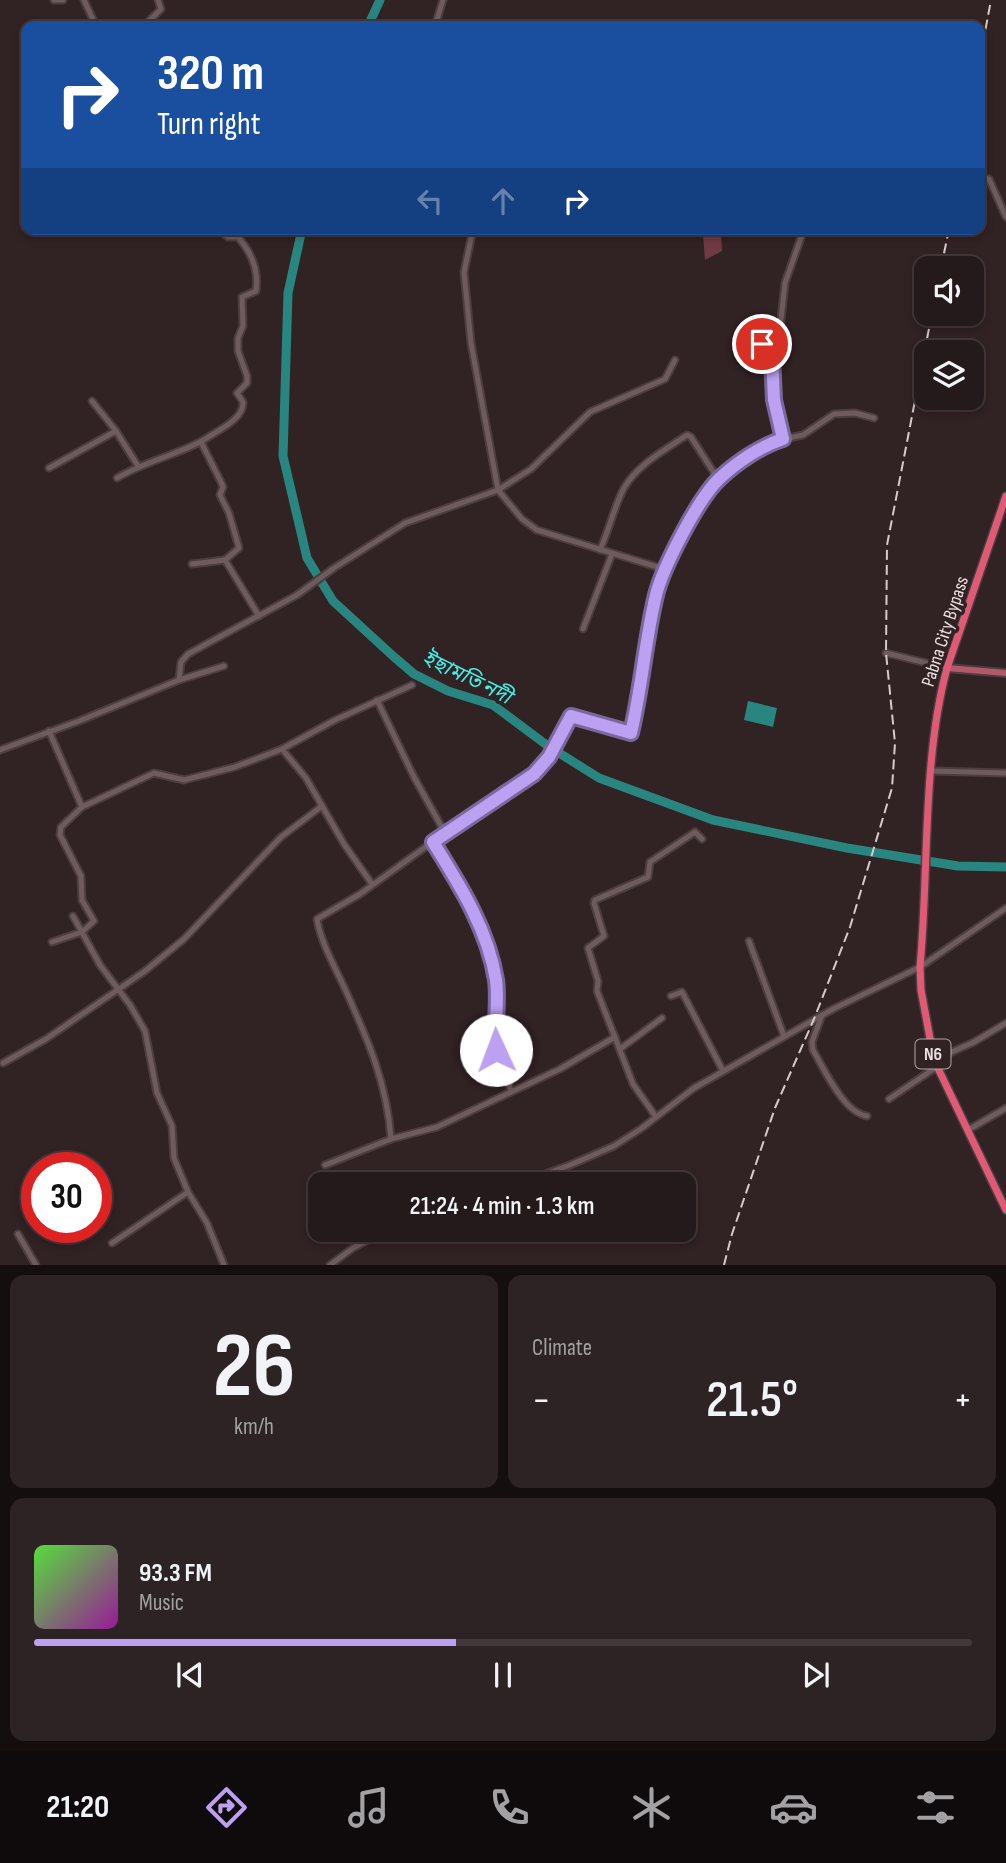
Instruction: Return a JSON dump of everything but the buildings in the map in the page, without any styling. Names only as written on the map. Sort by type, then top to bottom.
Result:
[{"type":"highway","name":"Pabna City Bypass","points":[[920,967],[936,715],[947,668],[1006,496]]},
{"type":"highway","name":"N6","points":[[920,967],[923,1001],[936,1063],[1006,1210]]},
{"type":"main road","points":[[947,668],[1006,673]]},
{"type":"street","points":[[54,0],[63,0]]},
{"type":"street","points":[[84,0],[94,21]]},
{"type":"street","points":[[149,21],[161,9],[158,0]]},
{"type":"street","points":[[437,21],[443,0]]},
{"type":"street","points":[[985,178],[989,179],[1006,217]]},
{"type":"street","points":[[117,478],[138,466],[202,441],[233,421],[243,410],[243,402],[237,393],[247,383],[238,351],[238,338],[243,326],[242,297],[244,294],[255,293],[258,273],[249,249],[238,237],[226,235]]},
{"type":"street","points":[[472,235],[464,272],[471,343],[498,490],[522,519],[537,530],[664,569]]},
{"type":"street","points":[[783,439],[774,400],[772,357],[762,344],[765,337],[780,329],[785,283],[802,235]]},
{"type":"street","points":[[179,680],[181,662],[188,654],[311,587],[334,568],[405,523],[498,490],[531,470],[590,412],[666,379],[675,360]]},
{"type":"street","points":[[92,401],[116,431],[138,466]]},
{"type":"street","points":[[391,1139],[389,1109],[377,1063],[326,946],[317,920],[319,917],[360,894],[445,832],[522,783],[549,757],[571,716],[631,733],[656,597],[664,569],[718,479],[744,459],[783,439],[803,435],[834,414],[855,413],[874,418]]},
{"type":"street","points":[[49,468],[116,431]]},
{"type":"street","points":[[600,550],[621,495],[630,480],[651,459],[687,435],[690,435],[718,479]]},
{"type":"street","points":[[192,564],[225,560],[239,548],[229,513],[220,495],[223,487],[204,451],[202,441]]},
{"type":"street","points":[[583,629],[612,554]]},
{"type":"street","points":[[225,560],[259,615]]},
{"type":"street","points":[[886,653],[947,668]]},
{"type":"street","points":[[0,750],[179,680],[223,666]]},
{"type":"street","points":[[52,942],[82,932],[94,922],[82,900],[80,876],[60,831],[82,807],[154,773],[184,780],[282,749],[335,720],[412,685]]},
{"type":"street","points":[[377,700],[414,777],[445,832]]},
{"type":"street","points":[[49,732],[82,807]]},
{"type":"street","points":[[282,749],[306,778],[344,844],[372,884]]},
{"type":"street","points":[[931,771],[1006,773]]},
{"type":"street","points":[[3,1063],[46,1040],[145,971],[184,939],[281,837],[322,806]]},
{"type":"street","points":[[656,1117],[633,1084],[597,989],[598,981],[587,951],[590,945],[604,936],[594,901],[648,877],[650,862],[695,831],[702,839]]},
{"type":"street","points":[[433,842],[470,902],[484,940],[496,979],[496,1050],[511,1091]]},
{"type":"street","points":[[551,1172],[614,1146],[694,1088],[822,1015],[920,967],[1006,908]]},
{"type":"street","points":[[73,916],[100,965],[145,1031],[157,1093],[172,1126],[174,1158],[188,1192],[207,1223],[224,1265]]},
{"type":"street","points":[[749,941],[784,1036]]},
{"type":"street","points":[[671,996],[682,992],[723,1071]]},
{"type":"street","points":[[822,1015],[812,1042],[813,1049],[848,1105],[857,1114],[867,1116]]},
{"type":"street","points":[[620,1049],[662,1018]]},
{"type":"street","points":[[889,1099],[936,1063],[1006,1023]]},
{"type":"street","points":[[325,1165],[391,1139],[436,1127],[560,1069],[615,1037]]},
{"type":"street","points":[[968,1130],[1006,1108]]},
{"type":"street","points":[[112,1243],[188,1192]]},
{"type":"street","points":[[18,1234],[36,1265]]},
{"type":"street","points":[[330,1265],[364,1242]]},
{"type":"shaded area","points":[[703,235],[721,235],[722,251],[705,260]]},
{"type":"water","points":[[748,701],[777,708],[773,727],[744,720]]},
{"type":"waterway","name":"ইছামতি নদী","points":[[370,21],[380,0]]},
{"type":"waterway","name":"ইছামতি নদী","points":[[301,235],[288,293],[283,456],[307,558],[333,601],[393,656],[414,674],[448,691],[493,705],[548,746],[599,778],[713,820],[847,848],[958,866],[1006,867]]},
{"type":"railway","points":[[985,32],[991,0]]},
{"type":"railway","points":[[943,256],[948,235]]},
{"type":"railway","points":[[724,1265],[775,1108],[850,927],[892,788],[895,743],[886,653],[887,545],[929,326]]},
{"type":"route","points":[[496,1050],[496,979],[470,902],[433,842],[534,774],[549,757],[571,716],[631,733],[656,597],[664,569],[718,479],[744,459],[783,439],[774,400],[772,357],[762,344]]}]
